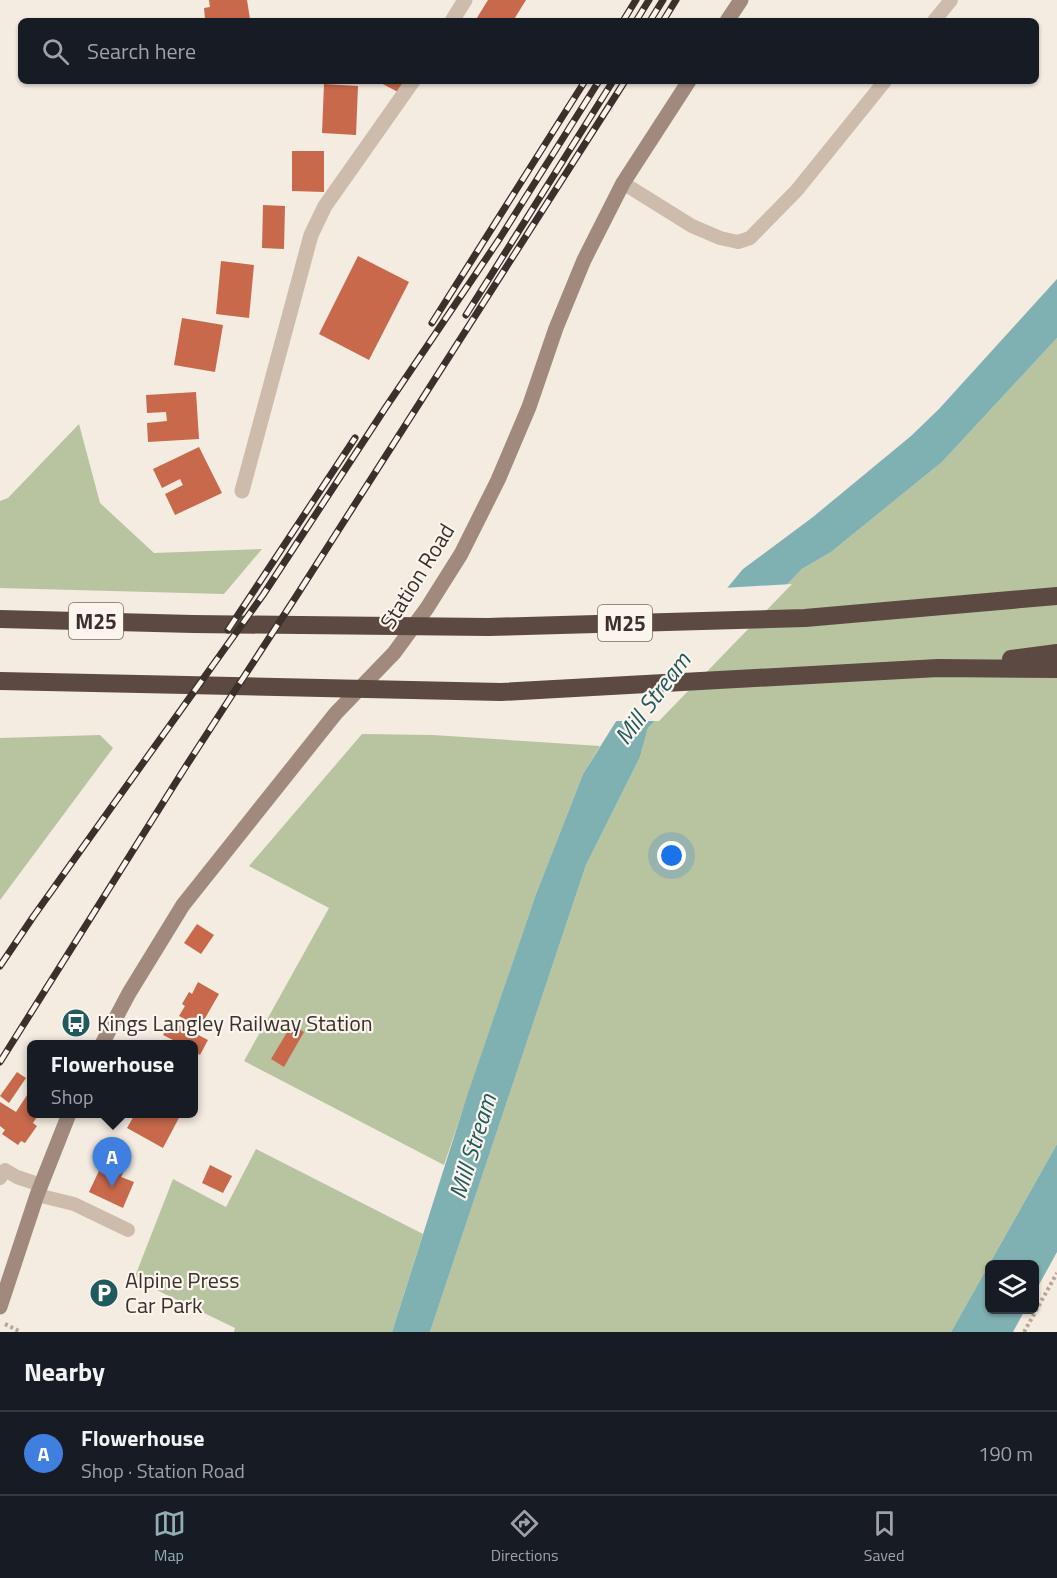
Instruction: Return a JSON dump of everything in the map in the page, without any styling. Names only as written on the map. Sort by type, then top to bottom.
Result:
[{"type":"highway","name":"M25","points":[[0,619],[193,624],[488,627],[805,618],[1057,596]]},
{"type":"highway","points":[[938,668],[1057,653]]},
{"type":"highway","points":[[0,681],[501,692],[938,668],[1057,669]]},
{"type":"street","points":[[454,18],[465,0]]},
{"type":"street","points":[[729,18],[741,0]]},
{"type":"street","points":[[242,491],[311,235],[325,206],[412,84]]},
{"type":"street","name":"Station Road","points":[[104,1040],[129,993],[183,905],[336,713],[394,653],[427,608],[461,554],[498,480],[529,406],[556,328],[584,260],[623,183],[687,84]]},
{"type":"street","points":[[0,1307],[39,1190],[67,1118]]},
{"type":"lane","points":[[936,18],[951,0]]},
{"type":"lane","points":[[623,183],[711,234],[738,242],[750,238],[797,190],[883,84]]},
{"type":"lane","points":[[0,1178],[5,1170],[39,1190],[128,1230]]},
{"type":"path","points":[[1024,1332],[1057,1273]]},
{"type":"path","points":[[0,1322],[21,1332]]},
{"type":"green space","points":[[1057,338],[1057,1144],[992,1260],[985,1260],[985,1272],[951,1332],[430,1332],[586,865],[640,757],[648,728],[802,569],[831,552],[942,462]]},
{"type":"green space","points":[[79,424],[100,503],[154,553],[262,549],[224,594],[0,588],[0,501],[8,498]]},
{"type":"green space","points":[[362,734],[433,735],[600,746],[583,774],[536,894],[444,1165],[244,1061],[329,908],[249,866]]},
{"type":"green space","points":[[100,735],[113,748],[0,900],[0,738]]},
{"type":"green space","points":[[256,1149],[423,1234],[392,1332],[234,1332],[235,1328],[134,1279],[173,1179],[226,1207]]},
{"type":"water","name":"Mill Stream","points":[[1057,279],[1057,338],[942,462],[831,552],[802,569],[648,728],[640,757],[586,865],[430,1332],[392,1332],[467,1096],[536,894],[583,774],[615,723],[743,569],[813,517],[911,436],[939,409]]},
{"type":"water","points":[[1057,1144],[1057,1252],[1039,1285],[1039,1260],[992,1260]]},
{"type":"water","points":[[985,1272],[985,1314],[1023,1314],[1013,1332],[951,1332]]},
{"type":"pier","points":[[792,584],[659,721],[612,721],[723,588]]},
{"type":"building","points":[[209,0],[247,0],[250,18],[205,18],[204,8],[210,7]]},
{"type":"building","points":[[488,0],[526,0],[515,18],[477,18]]},
{"type":"building","points":[[324,84],[358,86],[356,135],[322,133]]},
{"type":"building","points":[[383,84],[402,84],[398,92]]},
{"type":"building","points":[[292,151],[324,151],[324,192],[292,191]]},
{"type":"building","points":[[263,205],[285,206],[284,249],[262,248]]},
{"type":"building","points":[[358,256],[409,282],[369,360],[319,334]]},
{"type":"building","points":[[221,261],[254,265],[249,318],[216,314]]},
{"type":"building","points":[[182,318],[223,325],[215,372],[174,365]]},
{"type":"building","points":[[196,392],[199,439],[148,442],[147,423],[167,421],[166,412],[147,413],[146,395]]},
{"type":"building","points":[[199,447],[222,493],[175,515],[165,494],[183,485],[180,479],[162,488],[153,469]]},
{"type":"building","points":[[197,924],[214,935],[201,954],[184,943]]},
{"type":"building","points":[[198,982],[219,994],[200,1027],[179,1016],[185,1006],[182,1004],[189,992],[192,994]]},
{"type":"building","points":[[171,1021],[208,1040],[200,1055],[198,1054],[198,1040],[173,1040],[163,1035]]},
{"type":"building","points":[[292,1024],[304,1032],[284,1067],[271,1059]]},
{"type":"building","points":[[17,1072],[26,1078],[9,1103],[0,1096]]},
{"type":"building","points":[[27,1095],[27,1118],[36,1118],[33,1123],[37,1126],[25,1143],[21,1141],[18,1145],[2,1134],[5,1130],[0,1126],[0,1102],[16,1112]]},
{"type":"building","points":[[133,1118],[179,1118],[163,1148],[127,1128]]},
{"type":"building","points":[[105,1158],[126,1167],[121,1177],[134,1182],[123,1208],[89,1192]]},
{"type":"building","points":[[210,1165],[232,1176],[223,1193],[202,1183]]},
{"type":"railway","points":[[625,18],[636,0]]},
{"type":"railway","points":[[638,18],[649,0]]},
{"type":"railway","points":[[652,18],[663,0]]},
{"type":"railway","points":[[665,18],[676,0]]},
{"type":"railway","points":[[432,323],[583,84]]},
{"type":"railway","points":[[0,966],[263,595],[500,238],[597,84]]},
{"type":"railway","points":[[466,315],[611,84]]},
{"type":"railway","points":[[0,1062],[188,763],[623,84]]},
{"type":"railway","points":[[228,630],[355,438]]},
{"type":"place","name":"Kings Langley Railway Station","points":[[76,1023]]},
{"type":"place","name":"Flowerhouse","points":[[112,1187]]},
{"type":"place","name":"Alpine Press Car Park","points":[[104,1293]]}]
